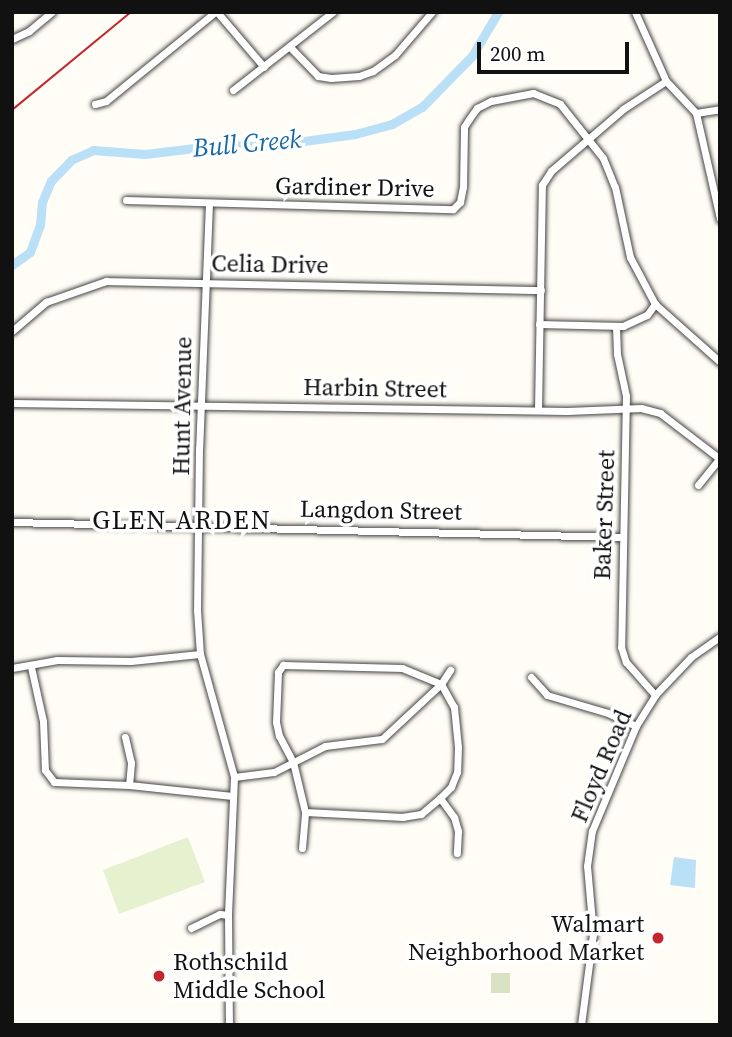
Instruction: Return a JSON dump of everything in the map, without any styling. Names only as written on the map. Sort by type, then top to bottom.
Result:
[{"type":"street","points":[[12,39],[29,31],[52,12]]},
{"type":"street","points":[[95,104],[106,101],[216,12],[264,67]]},
{"type":"street","points":[[233,90],[291,48],[333,12]]},
{"type":"street","points":[[291,48],[318,76],[359,76],[373,71],[395,55],[432,12]]},
{"type":"street","points":[[635,12],[666,81],[696,113],[715,183],[720,219]]},
{"type":"street","points":[[538,410],[541,290],[538,243],[542,185],[551,171],[624,109],[666,81]]},
{"type":"street","name":"Gardiner Drive","points":[[126,200],[453,209],[460,202],[463,187],[464,127],[469,119],[477,108],[491,101],[521,93],[533,93],[560,104],[603,158],[615,187],[630,257],[654,304],[720,362]]},
{"type":"street","points":[[696,113],[720,108]]},
{"type":"street","name":"Hunt Avenue","points":[[209,203],[204,282],[205,405],[200,416],[200,654],[234,776],[228,915],[229,1025]]},
{"type":"street","name":"Celia Drive","points":[[12,331],[46,302],[106,281],[541,290]]},
{"type":"street","points":[[647,315],[654,304]]},
{"type":"street","points":[[539,324],[623,326],[647,315],[663,313]]},
{"type":"street","name":"Baker Street","points":[[615,326],[617,354],[626,396],[621,647],[626,663],[655,695]]},
{"type":"street","name":"Harbin Street","points":[[12,403],[538,410],[624,407],[660,413],[720,459]]},
{"type":"street","points":[[698,485],[720,459]]},
{"type":"street","name":"Langdon Street","points":[[12,522],[623,537]]},
{"type":"street","name":"Floyd Road","points":[[581,1025],[593,934],[587,866],[592,831],[636,726],[655,695],[691,657],[720,637]]},
{"type":"street","points":[[12,668],[31,667],[57,660],[131,661],[200,654]]},
{"type":"street","points":[[302,848],[305,812],[293,762],[279,736],[276,722],[278,672],[283,665],[401,667],[441,684],[454,707],[458,747],[457,772],[451,787],[440,798],[421,814],[403,817],[305,812]]},
{"type":"street","points":[[31,667],[43,721],[46,769],[54,782],[130,785],[232,796]]},
{"type":"street","points":[[234,776],[257,776],[325,746],[382,739],[441,684],[450,670]]},
{"type":"street","points":[[531,677],[547,695],[608,713],[636,726]]},
{"type":"street","points":[[125,737],[131,763],[130,785]]},
{"type":"street","points":[[440,798],[454,817],[458,831],[457,853]]},
{"type":"street","points":[[191,928],[220,914],[228,915]]},
{"type":"green space","points":[[188,837],[205,882],[119,914],[103,870]]},
{"type":"green space","points":[[491,973],[510,973],[510,993],[491,993]]},
{"type":"water","points":[[674,857],[696,860],[695,888],[670,885]]},
{"type":"waterway","name":"Bull Creek","points":[[12,265],[30,252],[40,225],[42,202],[51,181],[71,160],[93,150],[145,154],[219,145],[267,146],[355,134],[392,124],[422,107],[472,56],[498,12]]},
{"type":"railway","points":[[12,110],[131,12]]},
{"type":"place","name":"Walmart Neighborhood Market","points":[[658,938]]},
{"type":"place","name":"Rothschild Middle School","points":[[159,976]]},
{"type":"district","name":"GLEN ARDEN","points":[[182,521]]}]
